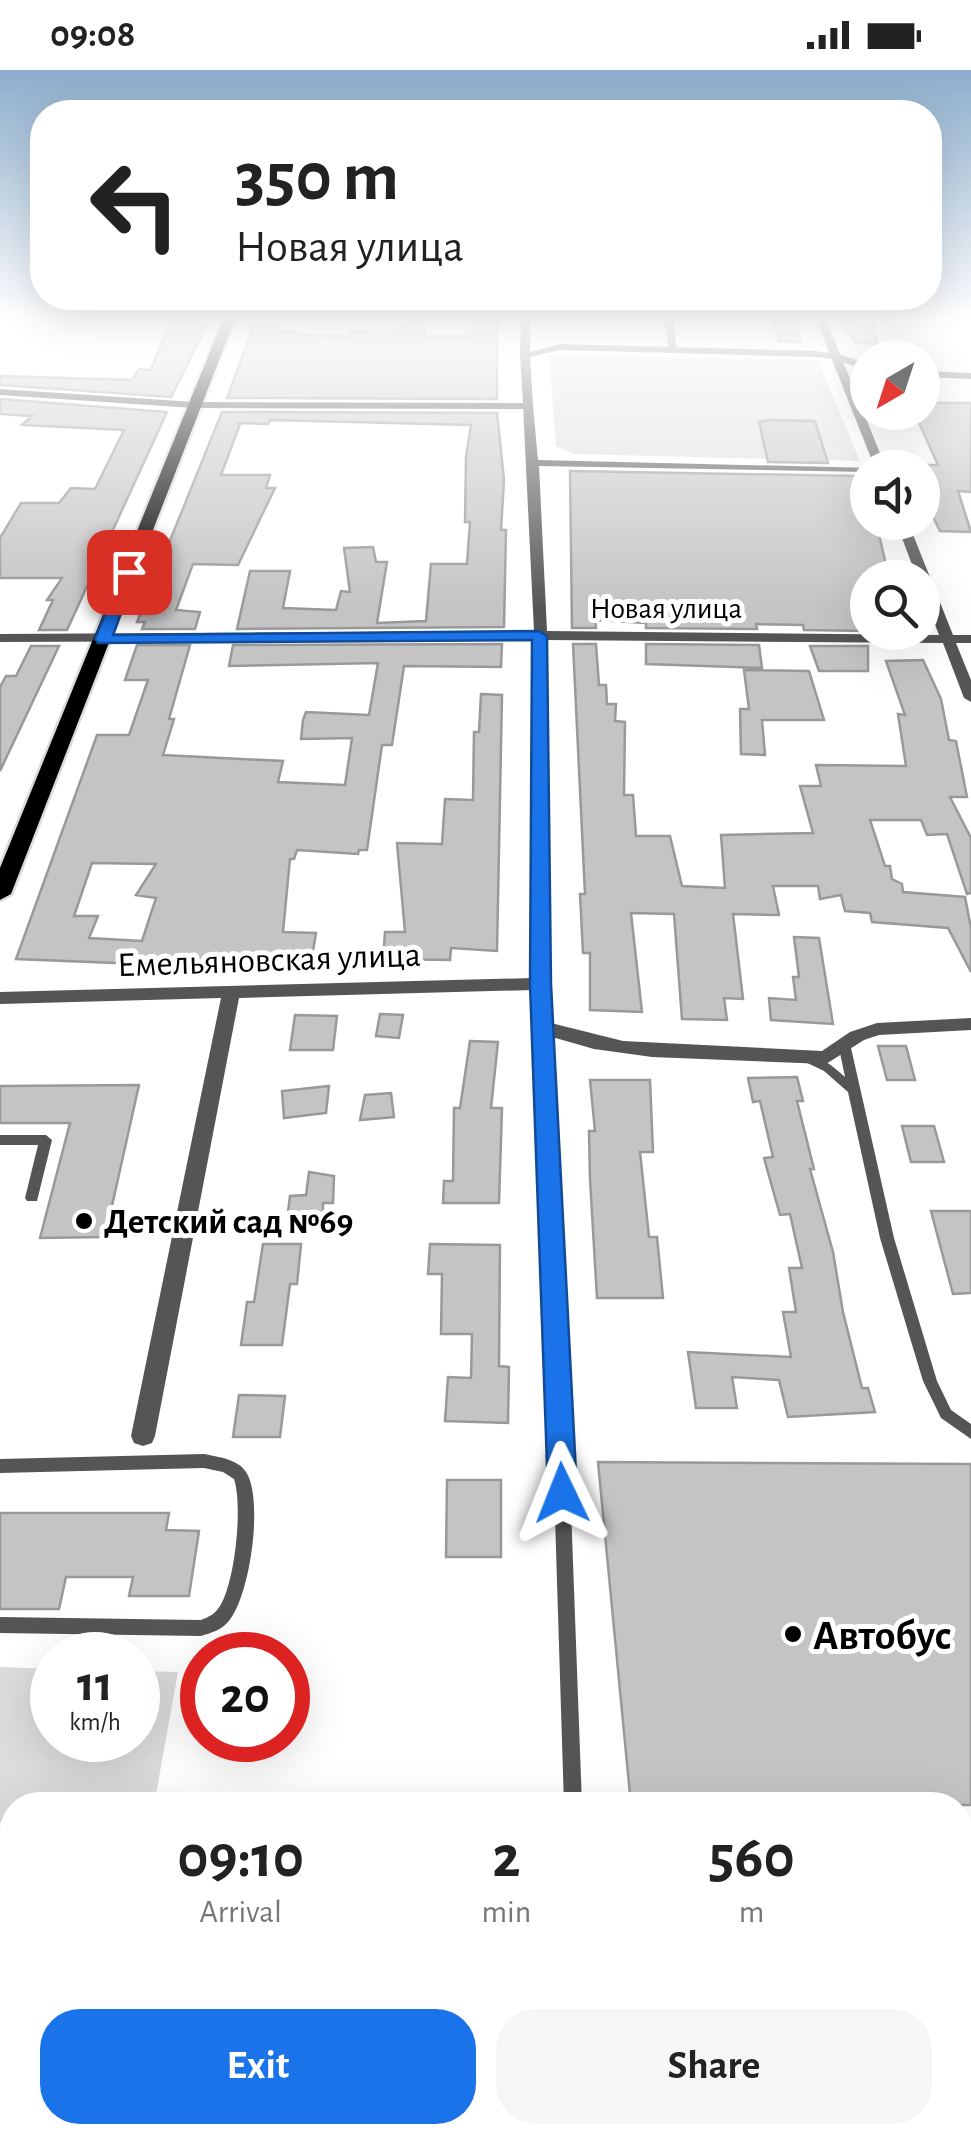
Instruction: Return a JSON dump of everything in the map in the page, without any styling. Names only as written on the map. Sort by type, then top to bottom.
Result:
[{"type":"main road","points":[[0,894],[191,414]]},
{"type":"street","points":[[529,414],[539,636],[540,984],[561,1454]]},
{"type":"street","points":[[859,414],[874,450]]},
{"type":"street","points":[[534,462],[850,469]]},
{"type":"street","points":[[909,540],[971,698]]},
{"type":"street","name":"Новая улица","points":[[0,638],[971,639]]},
{"type":"street","name":"Емельяновская улица","points":[[0,998],[540,984]]},
{"type":"street","points":[[143,1436],[232,993]]},
{"type":"street","points":[[542,1027],[594,1043],[683,1052],[729,1050],[826,1058],[846,1048],[856,1036],[876,1030],[971,1024]]},
{"type":"lane","points":[[846,1048],[886,1238],[930,1380],[946,1414],[971,1433]]},
{"type":"lane","points":[[801,1055],[828,1068],[852,1090]]},
{"type":"lane","points":[[0,1140],[46,1140],[32,1198]]},
{"type":"lane","points":[[139,1462],[143,1436]]},
{"type":"lane","points":[[561,1454],[572,1792]]},
{"type":"lane","points":[[0,1466],[204,1461],[231,1468],[242,1477],[247,1493],[238,1582],[224,1615],[201,1628],[0,1625]]},
{"type":"shaded area","points":[[554,414],[840,414],[855,450],[850,450],[850,461],[574,454],[556,446]]},
{"type":"shaded area","points":[[0,1667],[30,1668],[30,1762],[160,1762],[160,1672],[178,1672],[156,1792],[0,1792]]},
{"type":"building","points":[[0,414],[166,414],[67,630],[39,630],[53,600],[47,600],[62,578],[0,578],[0,538],[21,503],[59,503],[71,488],[95,489],[124,430],[22,425],[32,416]]},
{"type":"building","points":[[221,414],[497,414],[504,480],[501,530],[506,530],[504,627],[237,629],[250,571],[290,571],[283,608],[336,610],[341,591],[350,592],[344,548],[373,547],[376,562],[387,562],[377,623],[426,621],[431,564],[467,564],[470,522],[465,522],[466,457],[471,425],[270,420],[268,424],[237,423],[240,424],[221,475],[270,475],[266,488],[275,488],[238,565],[193,564],[176,610],[200,612],[195,629],[142,629],[145,622],[137,622]]},
{"type":"building","points":[[940,414],[971,414],[971,492],[958,491],[971,532],[940,531],[940,450],[931,450],[922,430],[940,430]]},
{"type":"building","points":[[815,421],[828,463],[768,462],[759,422]]},
{"type":"building","points":[[570,471],[850,476],[850,540],[880,540],[885,560],[850,560],[850,631],[756,624],[757,629],[646,628],[646,623],[595,620],[596,628],[572,628]]},
{"type":"building","points":[[502,644],[501,667],[404,666],[392,745],[382,745],[367,850],[359,850],[358,854],[297,850],[294,859],[290,859],[283,932],[316,933],[311,963],[219,957],[218,961],[192,960],[190,966],[16,959],[97,735],[129,735],[148,680],[125,680],[137,645],[190,645],[163,755],[283,761],[278,782],[345,785],[352,738],[301,739],[303,720],[306,712],[369,715],[378,663],[229,666],[233,645]],"holes":[[[92,863],[156,864],[136,895],[156,898],[142,941],[89,938],[98,916],[74,916]]]},
{"type":"building","points":[[573,644],[596,644],[599,685],[606,685],[607,704],[616,704],[615,721],[625,722],[624,795],[633,795],[636,836],[670,836],[682,886],[725,888],[721,835],[813,833],[800,786],[821,786],[816,765],[906,766],[898,714],[905,715],[886,661],[923,660],[941,699],[949,740],[956,741],[967,797],[950,797],[971,838],[971,893],[967,894],[947,834],[927,835],[921,820],[870,820],[885,866],[890,866],[892,879],[902,884],[903,892],[965,897],[971,928],[971,972],[948,928],[872,922],[870,913],[845,911],[841,895],[820,899],[818,886],[773,886],[779,915],[733,914],[743,999],[724,998],[727,1020],[682,1019],[674,914],[631,913],[642,1012],[590,1010],[590,953],[583,953],[580,894],[585,894]]},
{"type":"building","points":[[646,644],[759,645],[762,668],[646,664]]},
{"type":"building","points":[[31,646],[59,646],[0,771],[0,687],[6,676],[16,676]]},
{"type":"building","points":[[810,646],[868,650],[868,671],[819,671]]},
{"type":"building","points":[[744,670],[809,671],[824,720],[762,720],[765,755],[741,754],[740,709],[749,709]]},
{"type":"building","points":[[481,694],[502,695],[497,951],[451,948],[450,960],[383,959],[385,932],[405,932],[397,843],[442,844],[445,799],[473,800],[474,732],[479,732]]},
{"type":"building","points":[[794,937],[819,938],[833,1024],[771,1020],[769,998],[796,1000],[793,977],[799,977]]},
{"type":"building","points":[[380,1014],[403,1015],[399,1038],[376,1036]]},
{"type":"building","points":[[295,1015],[337,1016],[333,1050],[290,1050]]},
{"type":"building","points":[[470,1041],[498,1042],[491,1108],[502,1108],[499,1203],[443,1203],[444,1181],[453,1181],[454,1108],[460,1108]]},
{"type":"building","points":[[878,1046],[906,1046],[915,1080],[887,1080]]},
{"type":"building","points":[[797,1077],[803,1101],[797,1101],[814,1169],[810,1169],[833,1252],[843,1312],[862,1388],[868,1388],[875,1412],[788,1417],[779,1380],[732,1377],[737,1408],[696,1408],[688,1352],[791,1357],[783,1312],[796,1312],[789,1268],[802,1268],[790,1214],[780,1215],[764,1158],[773,1157],[760,1101],[753,1102],[748,1078]]},
{"type":"building","points":[[590,1080],[650,1080],[653,1152],[640,1152],[649,1237],[657,1237],[663,1298],[597,1298],[589,1131],[595,1131]]},
{"type":"building","points":[[139,1085],[105,1237],[40,1238],[70,1123],[0,1123],[0,1086]]},
{"type":"building","points":[[329,1086],[326,1113],[284,1118],[282,1091]]},
{"type":"building","points":[[391,1093],[394,1117],[360,1120],[365,1095]]},
{"type":"building","points":[[902,1126],[934,1126],[944,1162],[911,1162]]},
{"type":"building","points":[[309,1172],[334,1176],[333,1203],[323,1203],[323,1219],[287,1220],[290,1196],[306,1195]]},
{"type":"building","points":[[931,1211],[971,1211],[971,1293],[953,1294]]},
{"type":"building","points":[[263,1244],[301,1244],[297,1284],[290,1284],[282,1345],[241,1345],[247,1302],[254,1302]]},
{"type":"building","points":[[430,1244],[500,1245],[499,1366],[509,1367],[508,1423],[445,1421],[448,1377],[471,1378],[472,1334],[441,1334],[442,1274],[428,1274]]},
{"type":"building","points":[[239,1395],[285,1396],[280,1437],[233,1437]]},
{"type":"building","name":"Автобус","points":[[598,1462],[971,1464],[971,1792],[630,1792]]},
{"type":"building","points":[[447,1480],[501,1480],[501,1557],[446,1557]]},
{"type":"building","points":[[0,1513],[169,1513],[166,1530],[199,1531],[189,1596],[129,1596],[133,1577],[66,1577],[59,1609],[0,1609]]},
{"type":"place","name":"Детский сад №69","points":[[84,1221]]},
{"type":"place","name":"Автобус","points":[[793,1634]]},
{"type":"route","points":[[129,572],[103,639],[539,636],[540,984],[562,1493]]}]
